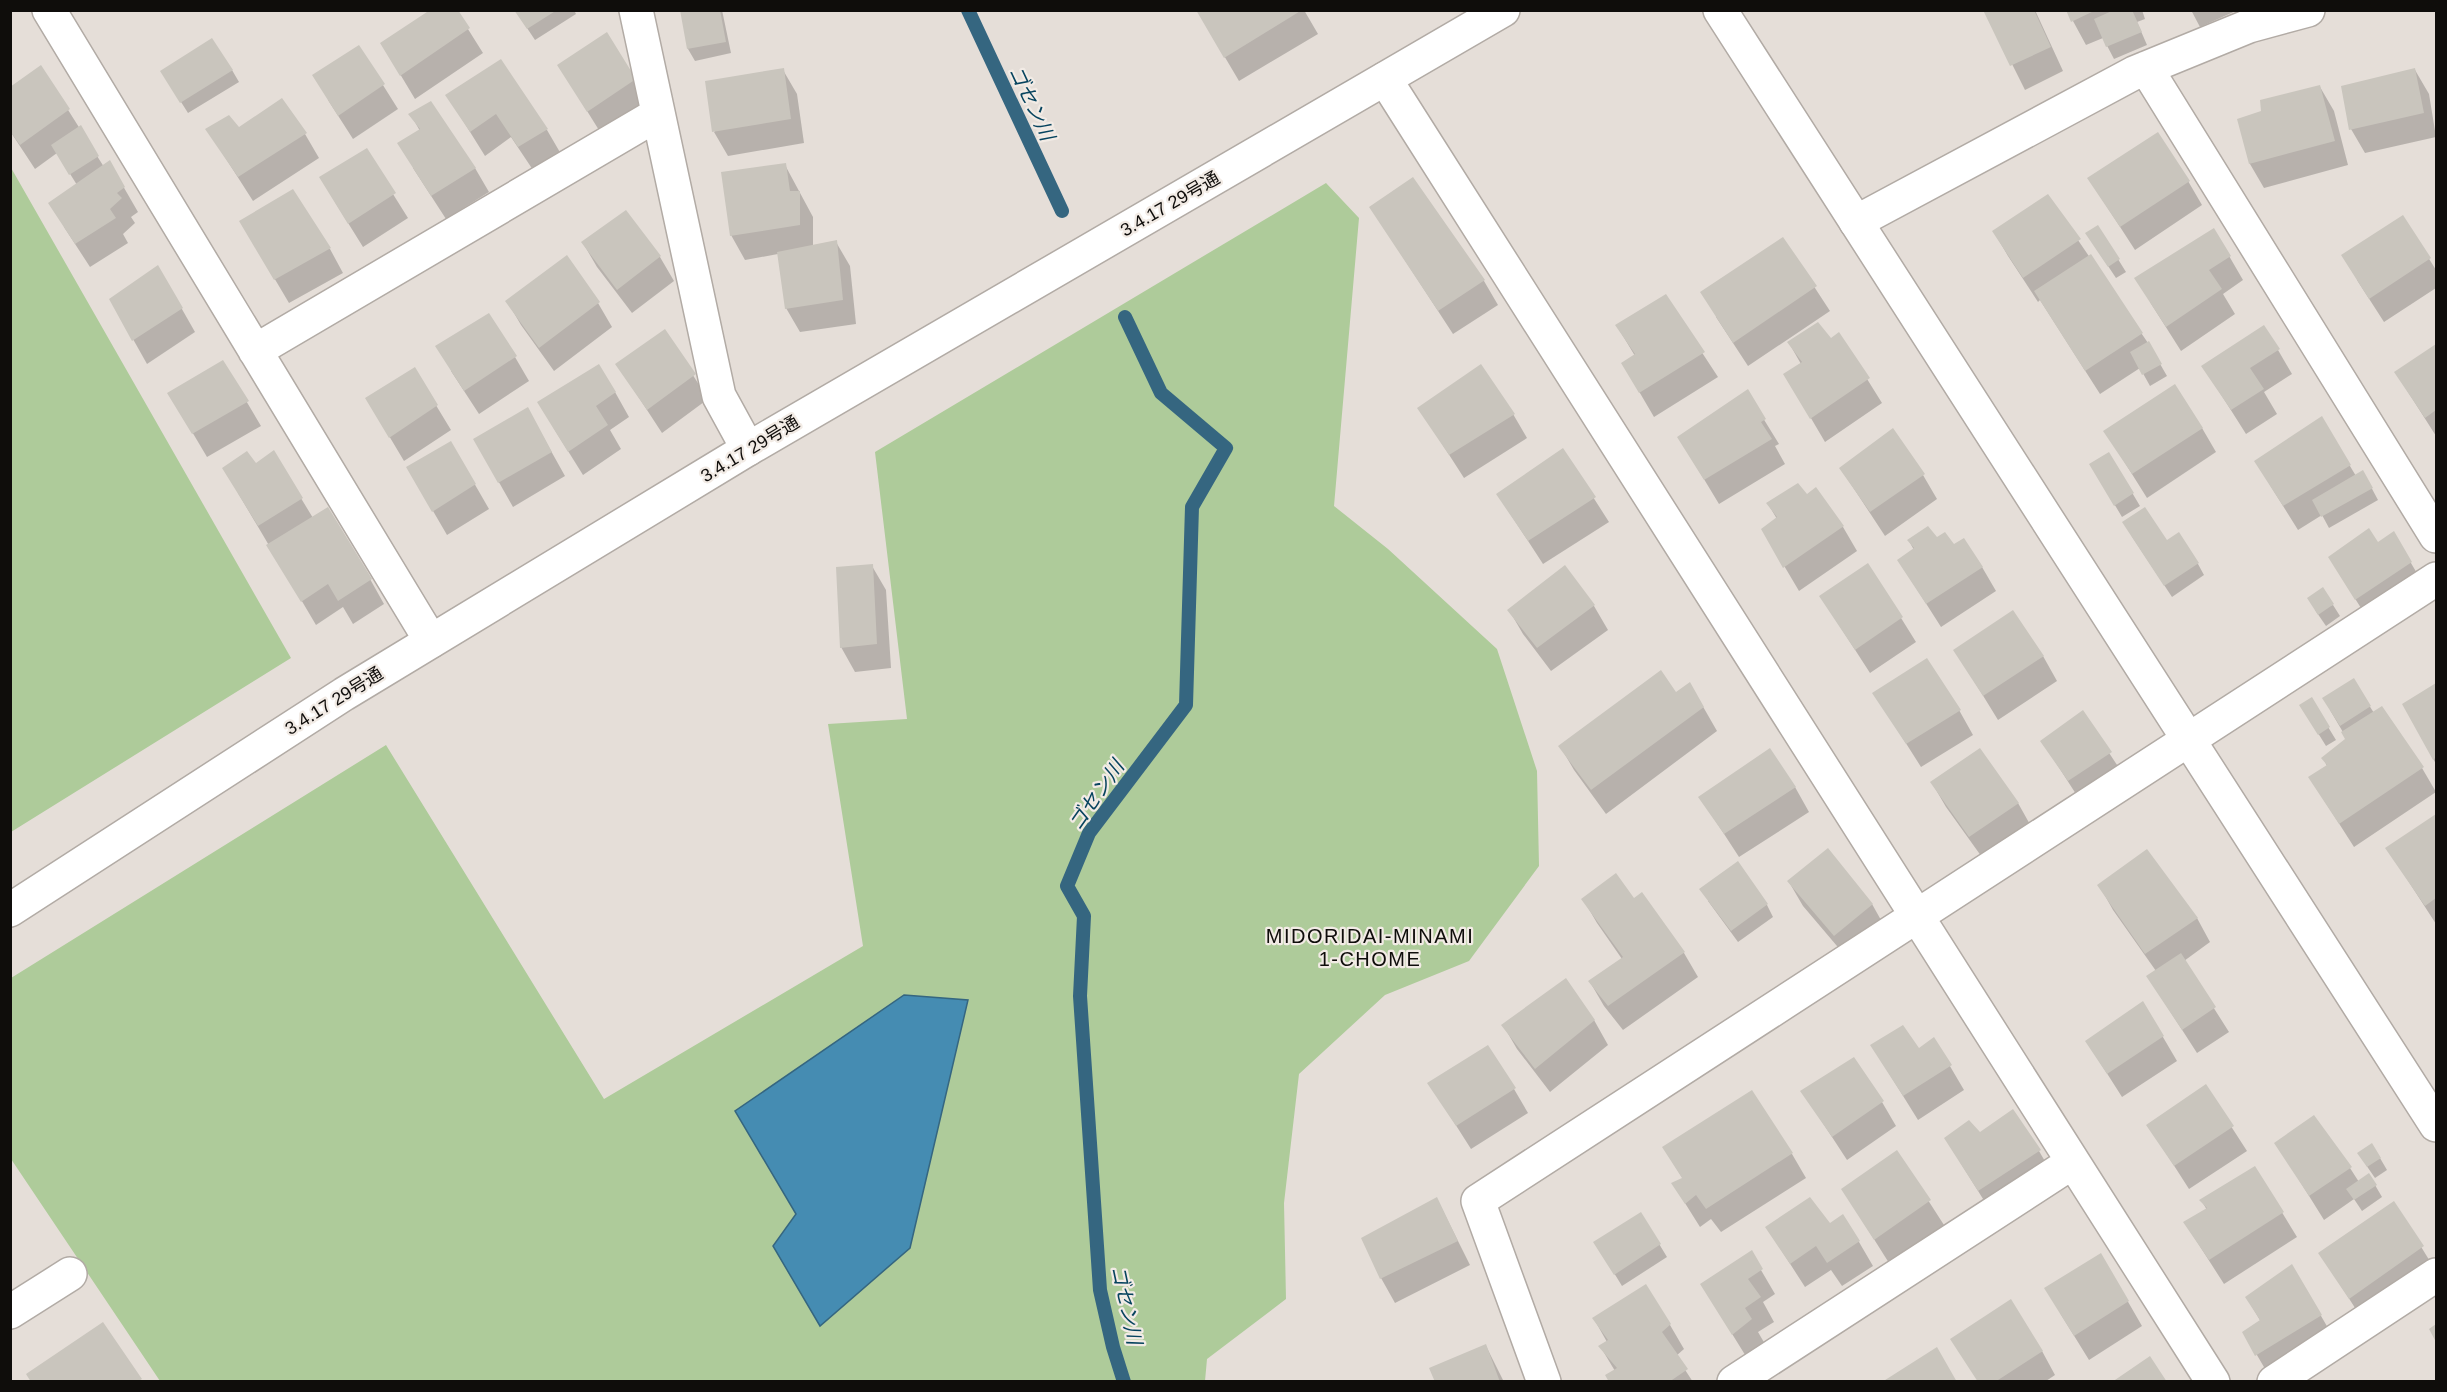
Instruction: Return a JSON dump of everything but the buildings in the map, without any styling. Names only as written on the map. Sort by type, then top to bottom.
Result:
[{"type":"street","points":[[49,10],[431,641]]},
{"type":"street","points":[[636,10],[719,396],[748,449]]},
{"type":"street","name":"3.4.17 29号通","points":[[10,910],[344,694],[748,449],[1503,10]]},
{"type":"street","points":[[1720,10],[2436,1125]]},
{"type":"street","points":[[1856,222],[2146,68],[2249,26],[2308,10]]},
{"type":"street","points":[[2146,68],[2436,536]]},
{"type":"street","points":[[1385,79],[2213,1382]]},
{"type":"street","points":[[255,351],[658,114]]},
{"type":"street","points":[[1544,1382],[1478,1201],[2436,579]]},
{"type":"street","points":[[1734,1382],[2073,1162]]},
{"type":"street","points":[[10,1312],[70,1274]]},
{"type":"street","points":[[2274,1382],[2436,1275]]},
{"type":"green space","points":[[10,166],[291,658],[11,832],[10,832]]},
{"type":"green space","points":[[1326,183],[1359,218],[1334,506],[1388,549],[1497,649],[1537,771],[1539,866],[1469,961],[1385,995],[1299,1074],[1284,1203],[1286,1299],[1207,1359],[1205,1381],[160,1381],[11,1159],[11,978],[386,745],[604,1099],[863,946],[828,724],[907,719],[875,452]]},
{"type":"water","points":[[904,995],[968,1000],[910,1248],[820,1326],[773,1246],[796,1214],[735,1111]]},
{"type":"waterway","name":"ゴセン川","points":[[968,10],[1062,211]]},
{"type":"waterway","name":"ゴセン川","points":[[1124,1382],[1113,1347],[1100,1290],[1080,996],[1084,916],[1067,886],[1089,833],[1186,705],[1192,507],[1226,448],[1161,393],[1125,317]]},
{"type":"district","name":"MIDORIDAI-MINAMI 1-CHOME","points":[[1370,948]]}]
